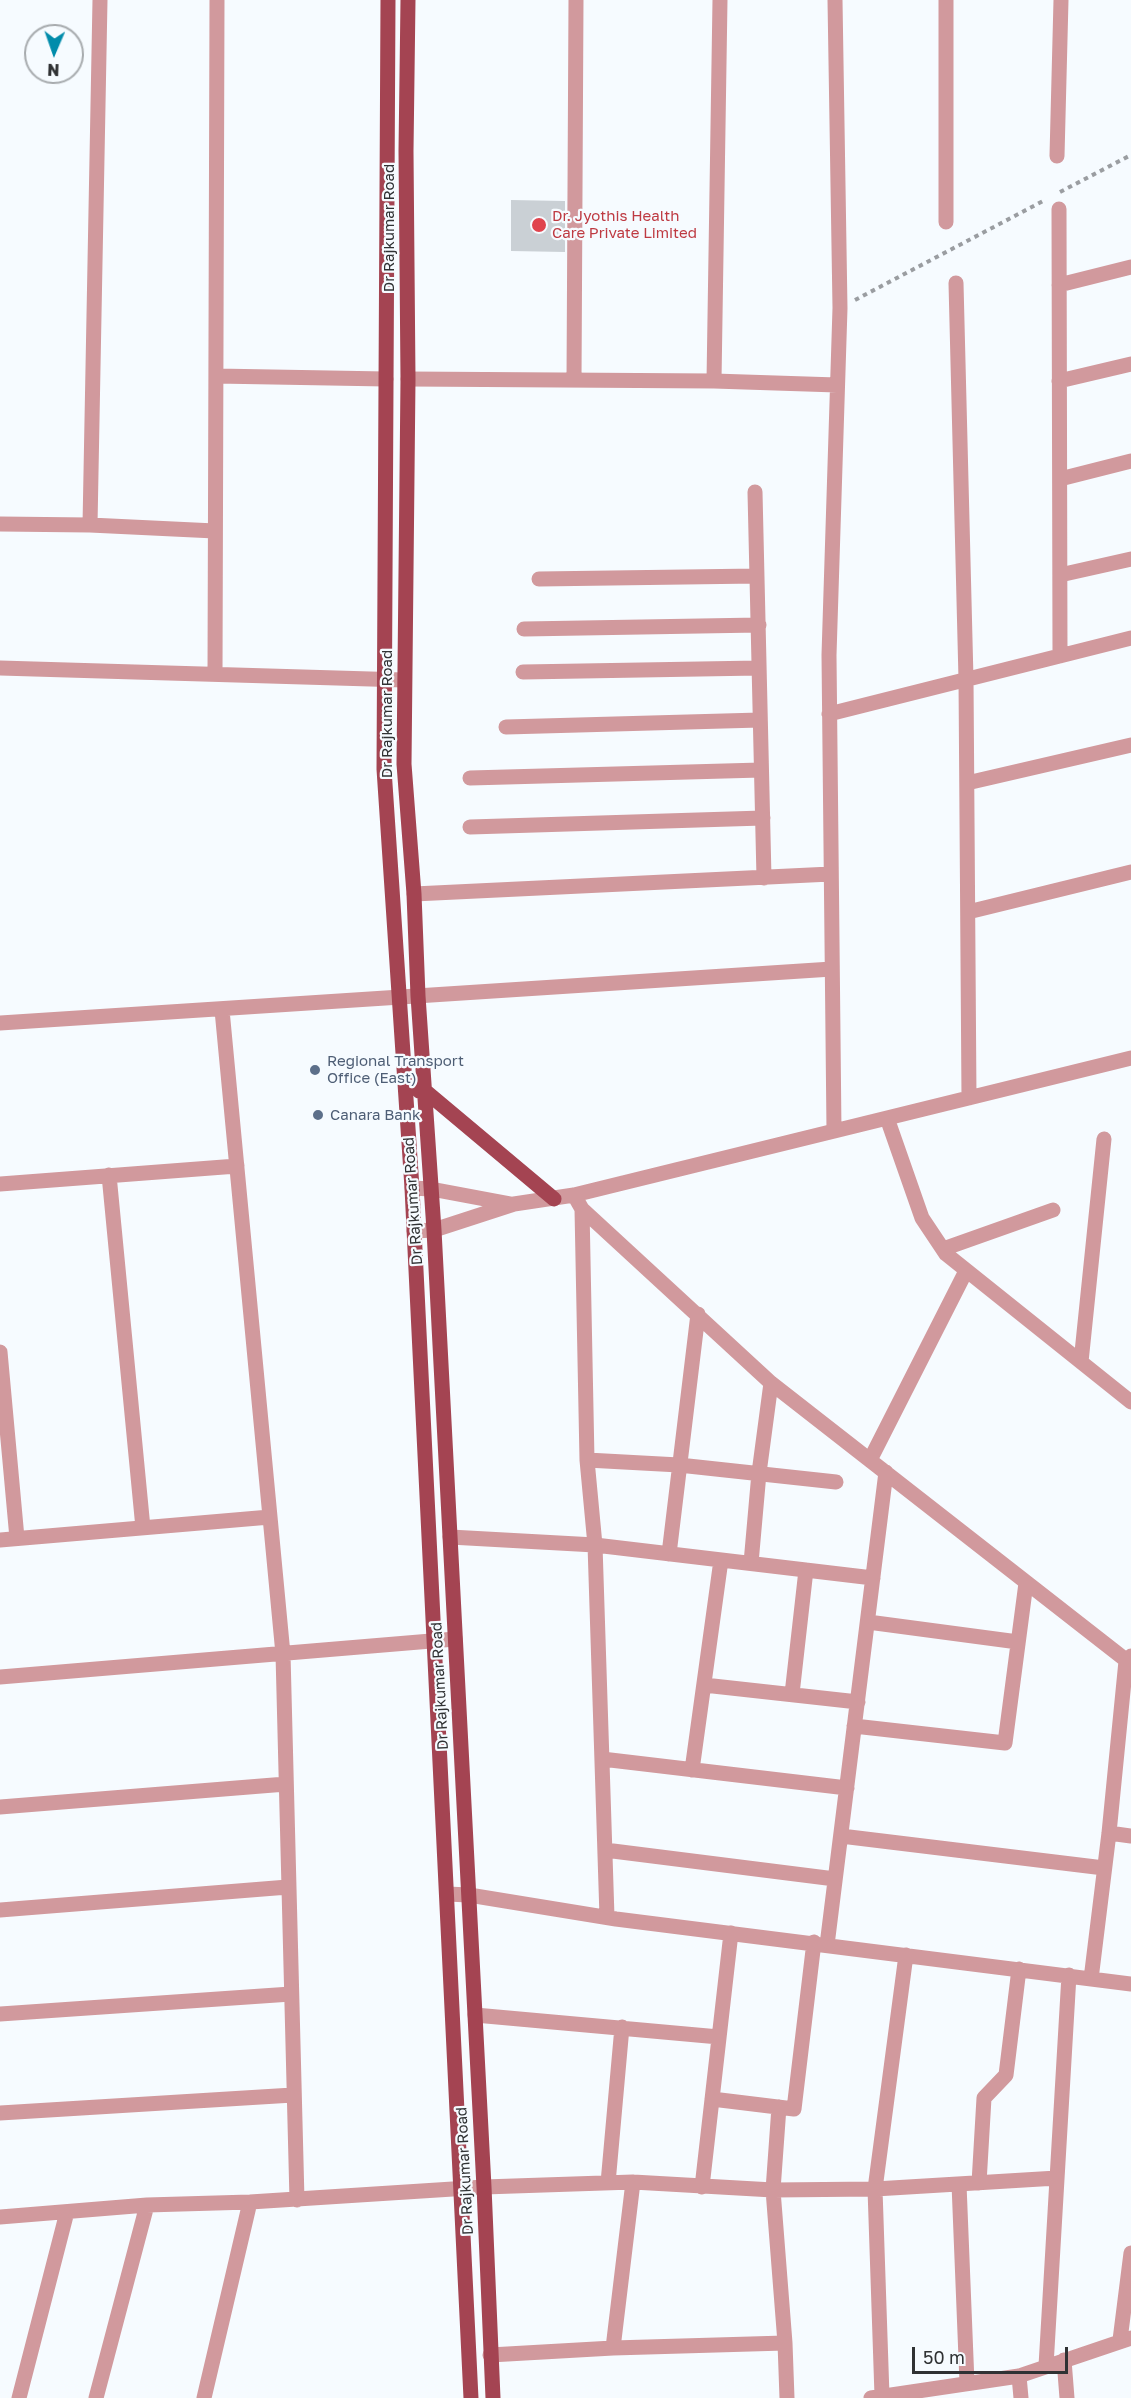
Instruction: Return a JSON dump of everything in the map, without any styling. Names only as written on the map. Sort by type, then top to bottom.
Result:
[{"type":"main road","name":"Dr Rajkumar Road","points":[[388,0],[384,769],[412,1188],[471,2398]]},
{"type":"main road","name":"Dr Rajkumar Road","points":[[408,0],[406,151],[408,380],[404,764],[434,1230],[493,2398]]},
{"type":"main road","points":[[406,1091],[424,1090],[554,1199]]},
{"type":"street","points":[[90,525],[100,0]]},
{"type":"street","points":[[215,673],[217,0]]},
{"type":"street","points":[[574,380],[576,0]]},
{"type":"street","points":[[714,381],[720,0]]},
{"type":"street","points":[[834,1131],[829,655],[840,308],[835,0]]},
{"type":"street","points":[[946,0],[946,222]]},
{"type":"street","points":[[1057,156],[1061,0]]},
{"type":"street","points":[[1054,203],[1059,285],[1060,656]]},
{"type":"street","points":[[1059,285],[1131,267]]},
{"type":"street","points":[[956,283],[966,679],[969,1098]]},
{"type":"street","points":[[1059,381],[1131,364]]},
{"type":"street","points":[[216,376],[386,379]]},
{"type":"street","points":[[408,380],[714,381],[837,386]]},
{"type":"street","points":[[1060,479],[1131,460]]},
{"type":"street","points":[[755,492],[764,878]]},
{"type":"street","points":[[0,524],[90,525],[215,531]]},
{"type":"street","points":[[1060,575],[1131,559]]},
{"type":"street","points":[[539,579],[757,576]]},
{"type":"street","points":[[524,629],[759,626]]},
{"type":"street","points":[[829,714],[1131,638]]},
{"type":"street","points":[[0,668],[404,680]]},
{"type":"street","points":[[523,672],[759,668]]},
{"type":"street","points":[[506,727],[760,720]]},
{"type":"street","points":[[967,783],[1131,745]]},
{"type":"street","points":[[470,778],[761,770]]},
{"type":"street","points":[[470,827],[763,818]]},
{"type":"street","points":[[968,912],[1131,872]]},
{"type":"street","points":[[414,894],[831,874]]},
{"type":"street","points":[[0,1023],[832,969]]},
{"type":"street","points":[[222,1010],[283,1654],[297,2200]]},
{"type":"street","points":[[414,1231],[434,1230],[514,1204],[574,1195],[1131,1059]]},
{"type":"street","points":[[887,1118],[922,1218],[946,1254],[1131,1402]]},
{"type":"street","points":[[1081,1362],[1104,1139]]},
{"type":"street","points":[[0,1184],[237,1166]]},
{"type":"street","points":[[109,1175],[143,1528]]},
{"type":"street","points":[[412,1188],[431,1189],[514,1204]]},
{"type":"street","points":[[574,1195],[582,1209],[771,1383],[1026,1583],[1129,1660],[1091,1979]]},
{"type":"street","points":[[582,1209],[587,1460],[595,1545],[607,1917]]},
{"type":"street","points":[[943,1249],[1053,1210]]},
{"type":"street","points":[[870,1460],[966,1271]]},
{"type":"street","points":[[669,1554],[698,1314]]},
{"type":"street","points":[[0,1352],[4,1433],[17,1539]]},
{"type":"street","points":[[751,1563],[759,1473],[771,1383]]},
{"type":"street","points":[[587,1460],[759,1473],[836,1482]]},
{"type":"street","points":[[712,2099],[794,2109],[821,1944],[836,1879],[886,1472]]},
{"type":"street","points":[[0,1540],[270,1517]]},
{"type":"street","points":[[450,1537],[595,1545],[873,1578]]},
{"type":"street","points":[[692,1770],[722,1560]]},
{"type":"street","points":[[792,1694],[806,1570]]},
{"type":"street","points":[[854,1726],[1005,1743],[1026,1583]]},
{"type":"street","points":[[867,1622],[1018,1642]]},
{"type":"street","points":[[0,1677],[455,1639]]},
{"type":"street","points":[[704,1684],[858,1702]]},
{"type":"street","points":[[602,1759],[847,1788]]},
{"type":"street","points":[[0,1807],[286,1784]]},
{"type":"street","points":[[1109,1833],[1131,1836]]},
{"type":"street","points":[[841,1836],[1104,1868]]},
{"type":"street","points":[[605,1850],[836,1879]]},
{"type":"street","points":[[0,1910],[288,1887]]},
{"type":"street","points":[[447,1894],[469,1895],[607,1917],[1131,1984]]},
{"type":"street","points":[[702,2187],[731,1933]]},
{"type":"street","points":[[906,1955],[874,2189],[876,2397],[1019,2376],[1126,2339],[1131,2253]]},
{"type":"street","points":[[979,2183],[984,2098],[1006,2075],[1019,1969]]},
{"type":"street","points":[[1046,2366],[1069,1975]]},
{"type":"street","points":[[0,2014],[291,1994]]},
{"type":"street","points":[[475,2015],[719,2037]]},
{"type":"street","points":[[608,2183],[622,2027]]},
{"type":"street","points":[[0,2113],[293,2095]]},
{"type":"street","points":[[779,2107],[773,2190],[787,2398]]},
{"type":"street","points":[[0,2217],[147,2205],[297,2200],[484,2187],[633,2182],[773,2190],[874,2189],[1057,2178]]},
{"type":"street","points":[[613,2348],[633,2182]]},
{"type":"street","points":[[959,2184],[967,2383]]},
{"type":"street","points":[[204,2398],[250,2202]]},
{"type":"street","points":[[96,2398],[147,2205]]},
{"type":"street","points":[[19,2398],[67,2212]]},
{"type":"street","points":[[490,2355],[613,2348],[785,2343]]},
{"type":"street","points":[[1064,2360],[1067,2398]]},
{"type":"street","points":[[1019,2376],[1021,2398]]},
{"type":"path","points":[[1059,193],[1131,155]]},
{"type":"path","points":[[840,308],[1054,203]]},
{"type":"building","points":[[511,200],[565,201],[565,252],[511,251]]},
{"type":"place","name":"Dr. Jyothis Health Care Private Limited","points":[[539,225]]},
{"type":"place","name":"Regional Transport Office (East)","points":[[315,1070]]},
{"type":"place","name":"Canara Bank","points":[[318,1115]]}]
